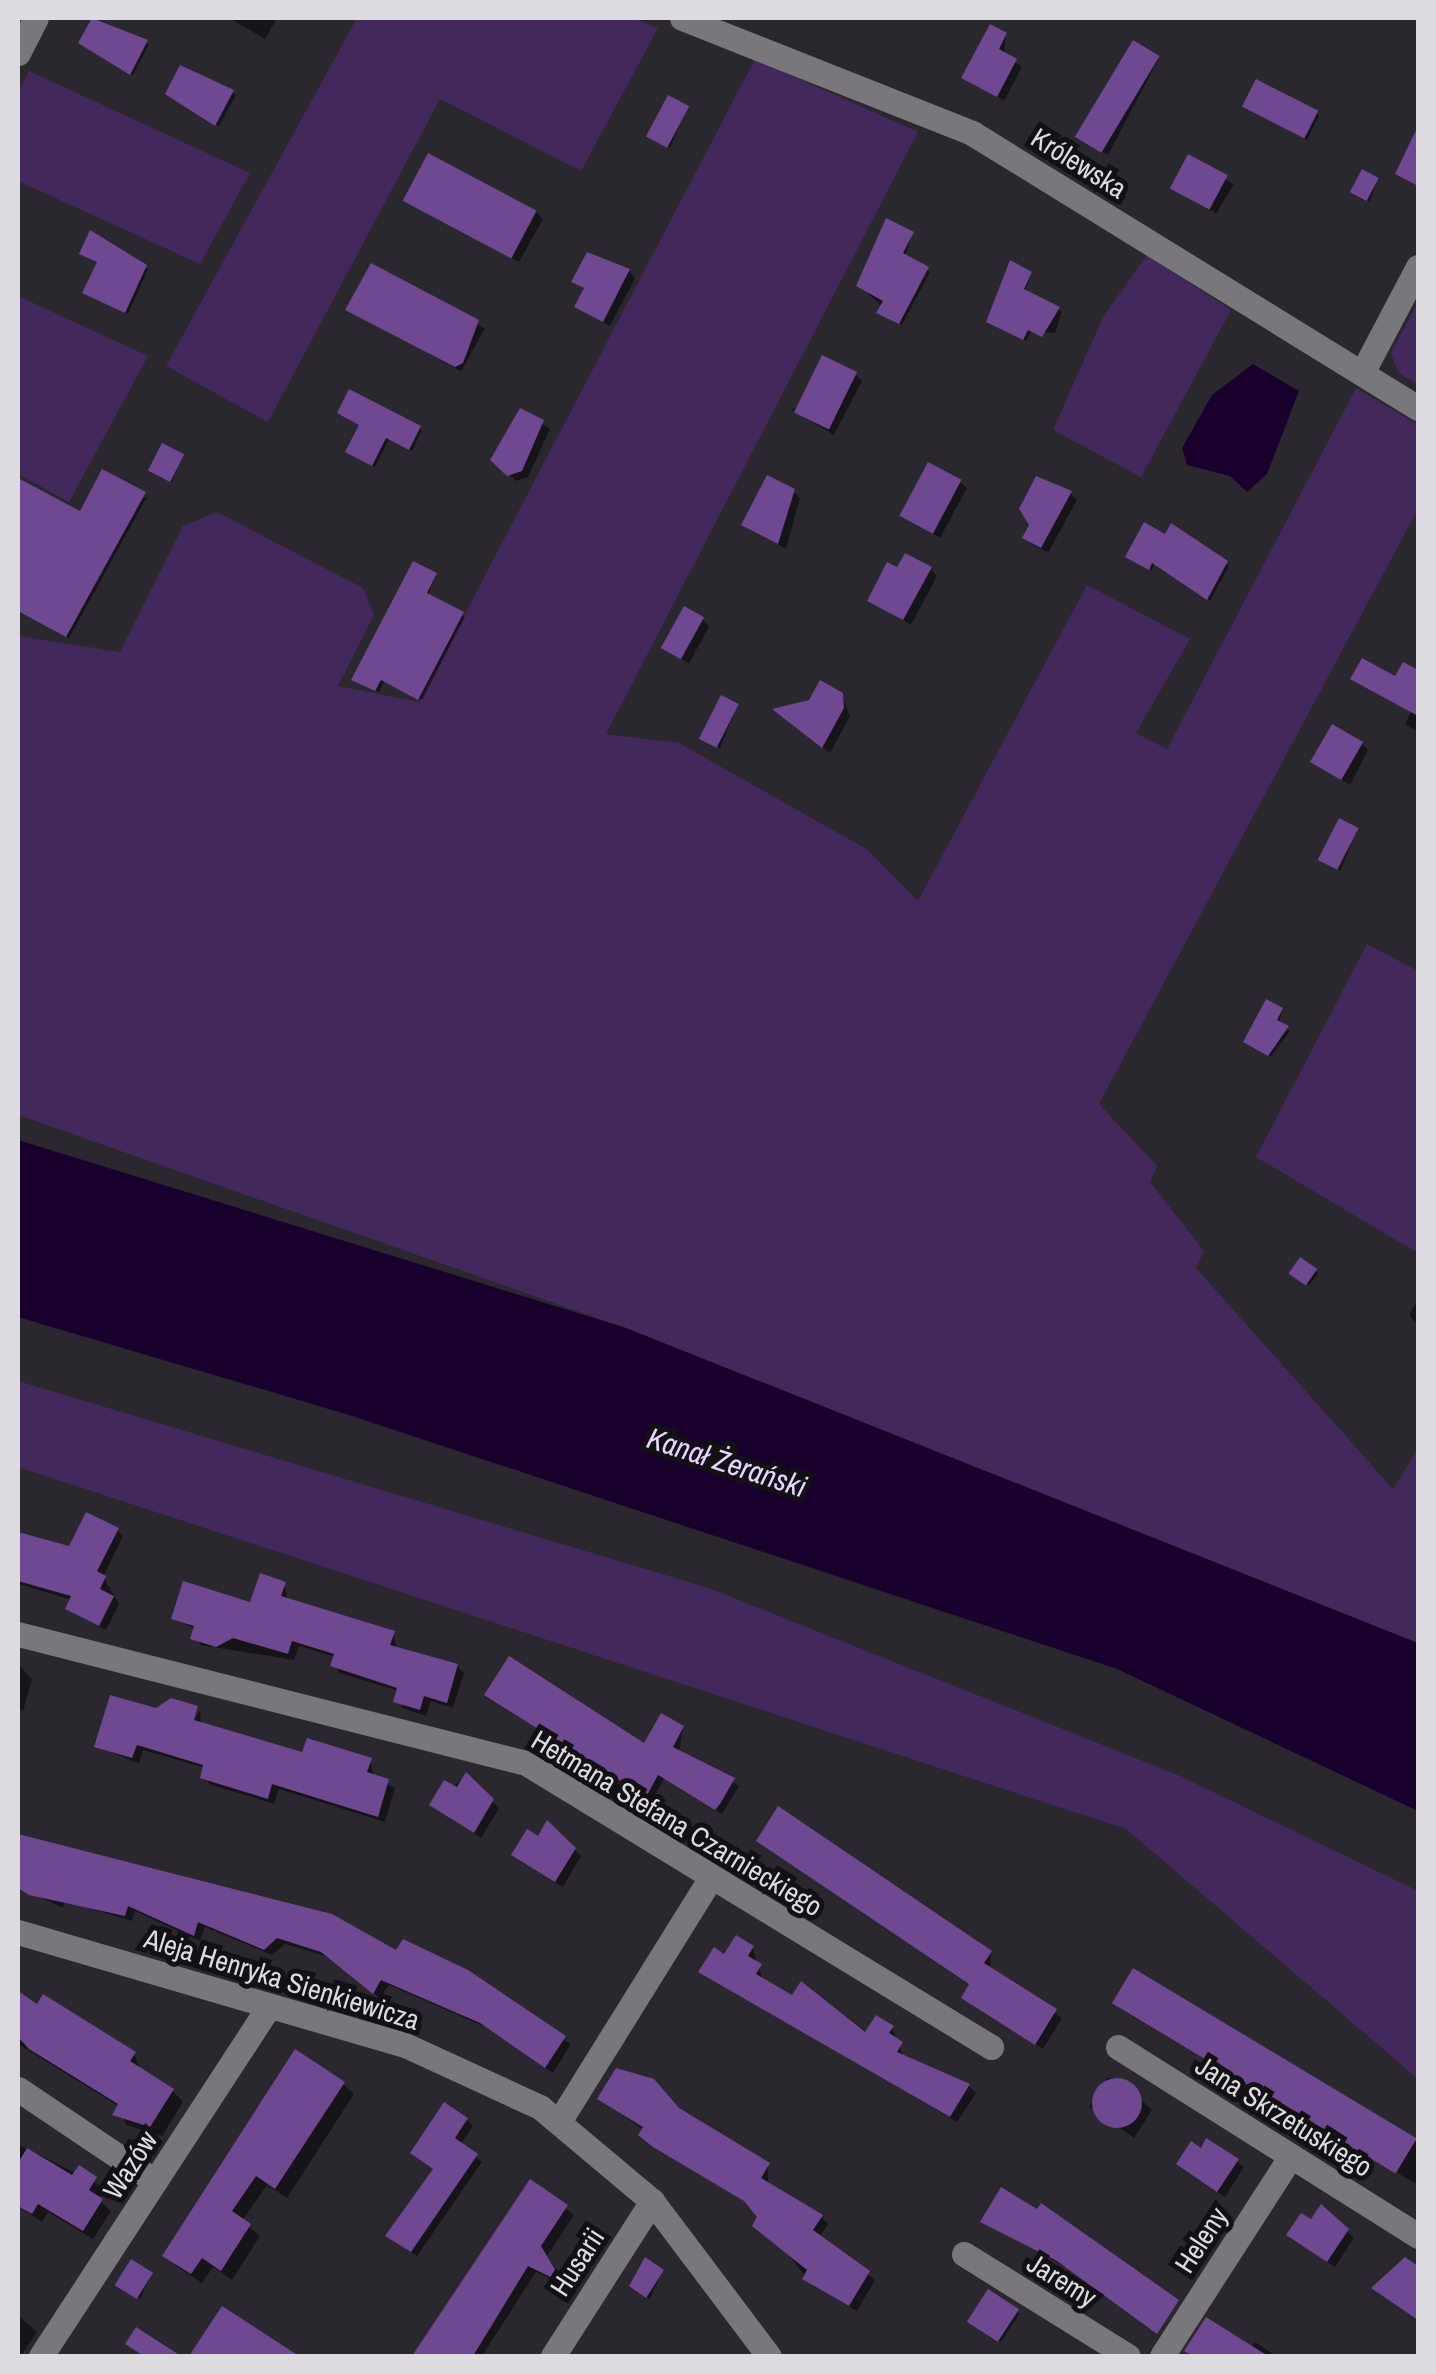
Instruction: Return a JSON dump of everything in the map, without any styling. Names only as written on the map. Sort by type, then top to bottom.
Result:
[{"type":"street","points":[[18,53],[36,18]]},
{"type":"street","name":"Królewska","points":[[682,18],[972,133],[1418,408]]},
{"type":"street","points":[[1362,373],[1418,267]]},
{"type":"street","name":"Hetmana Stefana Czarnieckiego","points":[[18,1634],[488,1748],[711,1876],[990,2048]]},
{"type":"street","points":[[560,2120],[711,1876]]},
{"type":"street","name":"Aleja Henryka Sienkiewicza","points":[[18,1932],[405,2045],[560,2120],[652,2200],[769,2356]]},
{"type":"street","name":"Wazów","points":[[41,2356],[269,2006]]},
{"type":"street","name":"Jana Skrzetuskiego","points":[[1118,2047],[1418,2236]]},
{"type":"street","points":[[18,2089],[156,2182]]},
{"type":"street","name":"Heleny","points":[[1162,2356],[1291,2156]]},
{"type":"street","name":"Husarii","points":[[553,2356],[652,2200]]},
{"type":"street","name":"Jaremy","points":[[964,2254],[1128,2356]]},
{"type":"shaded area","points":[[357,18],[632,18],[658,28],[581,171],[440,99],[268,422],[166,366]]},
{"type":"shaded area","points":[[755,59],[918,132],[606,734],[679,743],[868,850],[918,901],[1087,585],[1190,639],[1136,733],[1167,749],[1356,388],[1418,425],[1418,509],[1099,1104],[1157,1166],[1150,1182],[1204,1251],[1196,1268],[1393,1489],[1418,1449],[1418,1643],[626,1328],[18,1115],[18,636],[120,652],[183,526],[217,512],[363,588],[374,615],[338,686],[419,702]]},
{"type":"shaded area","points":[[29,71],[250,173],[200,264],[18,181],[18,92]]},
{"type":"shaded area","points":[[1147,255],[1231,310],[1141,477],[1053,430],[1103,317]]},
{"type":"shaded area","points":[[18,296],[148,356],[69,502],[18,474]]},
{"type":"shaded area","points":[[1418,302],[1418,385],[1398,372],[1391,353]]},
{"type":"shaded area","points":[[1367,944],[1418,971],[1418,1253],[1256,1157]]},
{"type":"shaded area","points":[[18,1381],[709,1588],[1180,1776],[1418,1891],[1418,2079],[1126,1829],[18,1467]]},
{"type":"water","points":[[1253,364],[1299,391],[1267,474],[1247,492],[1230,476],[1187,465],[1182,448],[1212,395]]},
{"type":"water","name":"Kanał Żerański","points":[[18,1140],[626,1328],[1418,1643],[1418,1811],[1117,1669],[349,1415],[18,1317]]},
{"type":"building","points":[[92,18],[148,40],[130,75],[78,43]]},
{"type":"building","points":[[990,24],[1007,33],[999,49],[1017,59],[997,97],[961,78]]},
{"type":"building","points":[[1133,40],[1160,56],[1101,153],[1075,137]]},
{"type":"building","points":[[180,65],[234,90],[215,126],[165,94]]},
{"type":"building","points":[[1256,79],[1318,111],[1304,138],[1242,107]]},
{"type":"building","points":[[668,95],[689,106],[667,148],[646,136]]},
{"type":"building","points":[[1418,126],[1418,186],[1395,174]]},
{"type":"building","points":[[428,153],[537,211],[511,258],[403,201]]},
{"type":"building","points":[[1188,154],[1228,175],[1209,210],[1170,188]]},
{"type":"building","points":[[1362,169],[1379,178],[1367,201],[1350,192]]},
{"type":"building","points":[[886,218],[914,232],[903,253],[929,267],[899,324],[876,313],[883,301],[856,286]]},
{"type":"building","points":[[90,230],[147,265],[125,313],[82,293],[97,262],[79,254]]},
{"type":"building","points":[[587,252],[630,269],[603,322],[574,307],[584,288],[571,282]]},
{"type":"building","points":[[1010,260],[1032,272],[1024,289],[1060,307],[1042,337],[1028,330],[1023,340],[986,322]]},
{"type":"building","points":[[371,263],[479,320],[463,363],[455,367],[345,310]]},
{"type":"building","points":[[822,355],[857,372],[829,430],[794,413]]},
{"type":"building","points":[[349,389],[421,426],[409,450],[386,438],[372,466],[345,452],[359,425],[337,413]]},
{"type":"building","points":[[520,408],[544,420],[522,471],[507,476],[490,460]]},
{"type":"building","points":[[162,443],[184,454],[170,482],[148,471]]},
{"type":"building","points":[[928,462],[962,480],[933,534],[899,516]]},
{"type":"building","points":[[102,469],[146,492],[66,637],[18,611],[18,478],[80,511]]},
{"type":"building","points":[[767,475],[795,489],[778,544],[741,525]]},
{"type":"building","points":[[1036,476],[1072,491],[1041,548],[1022,538],[1029,525],[1019,509]]},
{"type":"building","points":[[1144,522],[1165,534],[1171,523],[1228,561],[1207,600],[1152,563],[1149,570],[1125,557]]},
{"type":"building","points":[[905,553],[932,567],[903,620],[867,601],[887,562],[897,567]]},
{"type":"building","points":[[413,561],[437,573],[427,593],[464,612],[418,700],[381,680],[375,691],[351,680]]},
{"type":"building","points":[[684,606],[704,617],[681,659],[661,648]]},
{"type":"building","points":[[1362,658],[1395,676],[1403,662],[1418,670],[1418,716],[1350,679]]},
{"type":"building","points":[[820,680],[843,693],[844,708],[822,748],[772,709],[809,700]]},
{"type":"building","points":[[721,695],[739,704],[717,748],[699,739]]},
{"type":"building","points":[[1332,724],[1363,742],[1341,780],[1310,762]]},
{"type":"building","points":[[1339,818],[1359,828],[1337,870],[1318,860]]},
{"type":"building","points":[[1266,999],[1283,1008],[1277,1020],[1289,1026],[1268,1056],[1243,1042]]},
{"type":"building","points":[[1300,1257],[1317,1269],[1306,1285],[1289,1273]]},
{"type":"building","points":[[86,1512],[119,1528],[97,1571],[106,1576],[100,1589],[114,1596],[99,1626],[65,1609],[71,1596],[18,1581],[18,1532],[69,1546]]},
{"type":"building","points":[[260,1573],[286,1582],[281,1596],[395,1631],[390,1645],[458,1664],[447,1703],[424,1696],[420,1710],[393,1702],[397,1688],[330,1666],[334,1654],[292,1641],[288,1654],[233,1638],[216,1647],[190,1639],[194,1626],[171,1619],[183,1581],[250,1602]]},
{"type":"building","points":[[509,1656],[644,1743],[661,1713],[684,1726],[673,1747],[735,1778],[720,1804],[715,1810],[658,1775],[646,1797],[484,1695]]},
{"type":"building","points":[[110,1695],[156,1708],[171,1698],[198,1706],[194,1720],[302,1752],[307,1738],[372,1758],[367,1772],[389,1779],[378,1817],[272,1784],[268,1799],[200,1778],[203,1765],[137,1745],[132,1758],[94,1747]]},
{"type":"building","points":[[466,1772],[494,1799],[474,1833],[429,1805],[444,1780],[457,1787]]},
{"type":"building","points":[[778,1806],[992,1951],[984,1963],[1057,2009],[1035,2045],[961,1998],[969,1984],[756,1841]]},
{"type":"building","points":[[547,1820],[576,1848],[555,1882],[511,1855],[527,1829],[538,1836]]},
{"type":"building","points":[[18,1834],[332,1914],[396,1950],[403,1939],[468,1970],[566,2036],[545,2068],[480,2023],[381,1980],[373,1994],[321,1952],[277,1938],[264,1950],[198,1922],[194,1936],[128,1906],[125,1916],[29,1895],[18,1888]]},
{"type":"building","points":[[736,1935],[754,1946],[748,1956],[762,1964],[756,1974],[792,1995],[801,1981],[865,2032],[876,2015],[894,2026],[889,2033],[903,2042],[897,2052],[970,2084],[950,2117],[698,1972],[714,1947],[724,1954]]},
{"type":"building","points":[[1133,1968],[1417,2138],[1396,2174],[1112,2003]]},
{"type":"building","points":[[18,1991],[37,2004],[43,1994],[136,2052],[130,2061],[174,2089],[150,2127],[112,2115],[118,2104],[29,2049],[18,2037]]},
{"type":"building","points":[[295,2049],[345,2082],[275,2189],[256,2176],[232,2211],[251,2224],[221,2271],[202,2258],[191,2274],[162,2256]]},
{"type":"building","points":[[616,2068],[654,2079],[679,2108],[770,2163],[761,2178],[823,2215],[813,2230],[870,2271],[849,2306],[802,2279],[807,2270],[752,2226],[757,2217],[744,2201],[653,2147],[638,2135],[643,2127],[597,2099]]},
{"type":"building","points":[[1117,2078],[1135,2085],[1142,2103],[1135,2121],[1117,2128],[1099,2121],[1092,2103],[1099,2085]]},
{"type":"building","points":[[444,2102],[468,2118],[455,2138],[478,2154],[411,2252],[385,2236],[433,2169],[410,2153]]},
{"type":"building","points":[[1206,2138],[1239,2159],[1217,2192],[1176,2164],[1191,2141],[1201,2148]]},
{"type":"building","points":[[27,2148],[72,2175],[79,2165],[97,2177],[89,2190],[103,2199],[83,2231],[38,2204],[32,2214],[18,2206],[18,2163]]},
{"type":"building","points":[[530,2179],[568,2205],[541,2246],[563,2283],[528,2266],[473,2356],[412,2356]]},
{"type":"building","points":[[1001,2187],[1037,2209],[1041,2203],[1179,2300],[1157,2334],[1057,2261],[980,2222]]},
{"type":"building","points":[[1321,2204],[1349,2229],[1327,2262],[1286,2235],[1301,2213],[1311,2219]]},
{"type":"building","points":[[645,2257],[664,2270],[646,2298],[629,2286]]},
{"type":"building","points":[[1405,2257],[1418,2266],[1418,2320],[1371,2288]]},
{"type":"building","points":[[131,2259],[153,2273],[137,2299],[115,2285]]},
{"type":"building","points":[[988,2289],[1019,2309],[998,2342],[967,2322]]},
{"type":"building","points":[[222,2306],[299,2356],[189,2356]]},
{"type":"building","points":[[1206,2317],[1268,2356],[1193,2356],[1184,2351]]},
{"type":"building","points":[[136,2327],[181,2356],[144,2356],[125,2344]]}]
